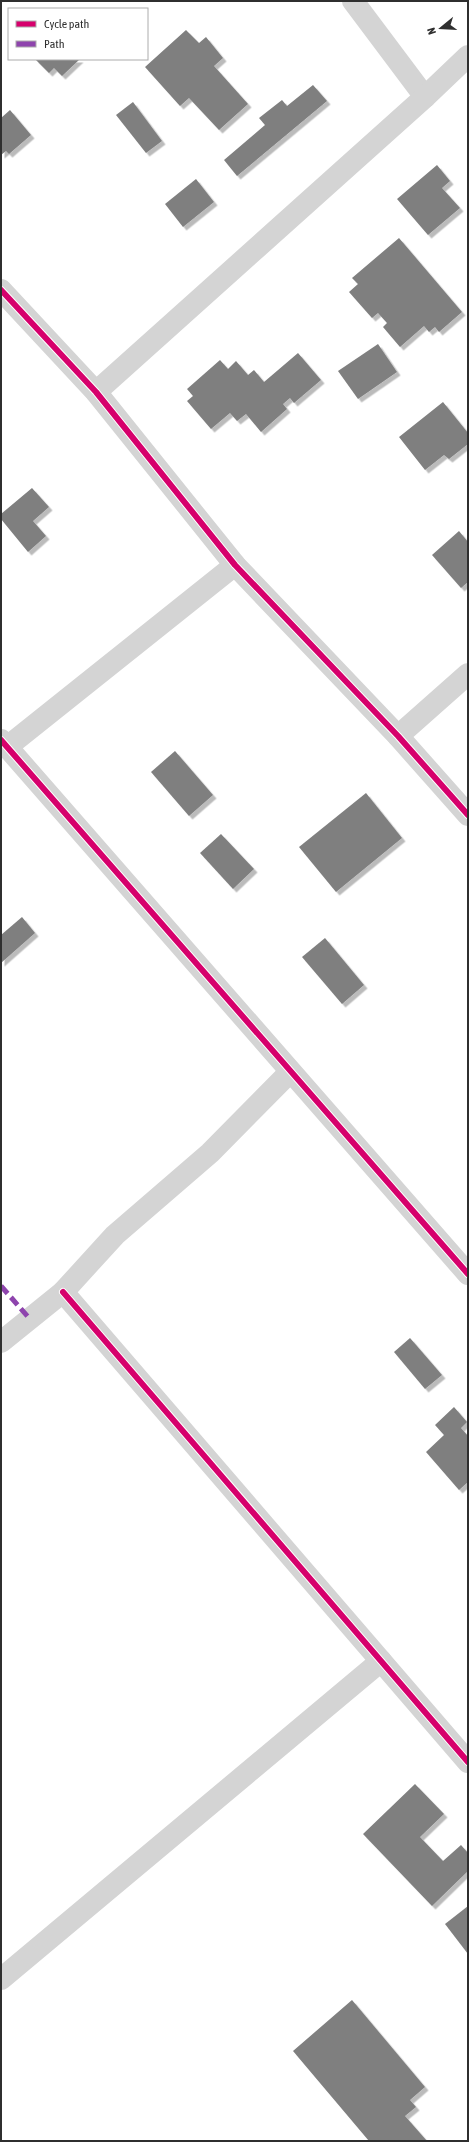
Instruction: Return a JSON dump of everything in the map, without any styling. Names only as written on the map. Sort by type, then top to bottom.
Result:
[{"type":"street","points":[[353,1],[424,97]]},
{"type":"street","points":[[96,392],[468,56]]},
{"type":"street","points":[[1,290],[96,392],[235,565],[398,736],[468,815]]},
{"type":"street","points":[[235,565],[4,744],[468,1274]]},
{"type":"street","points":[[398,736],[468,674]]},
{"type":"street","points":[[1,1342],[63,1292],[114,1235],[210,1153],[290,1072]]},
{"type":"street","points":[[63,1292],[468,1762]]},
{"type":"street","points":[[1,1980],[381,1661]]},
{"type":"building","points":[[186,30],[199,43],[206,37],[223,58],[214,66],[248,104],[219,130],[189,98],[180,106],[145,67]]},
{"type":"building","points":[[36,60],[79,60],[62,76],[54,68],[49,73]]},
{"type":"building","points":[[313,85],[327,101],[237,176],[224,160],[265,125],[259,118],[282,100],[287,106]]},
{"type":"building","points":[[133,102],[162,141],[146,153],[116,115]]},
{"type":"building","points":[[10,110],[31,135],[9,154],[6,151],[1,155],[1,118]]},
{"type":"building","points":[[437,165],[450,181],[442,188],[460,208],[428,235],[397,199]]},
{"type":"building","points":[[196,179],[214,202],[183,227],[165,204]]},
{"type":"building","points":[[399,238],[462,312],[439,332],[435,327],[429,332],[424,326],[400,347],[383,327],[387,323],[378,313],[372,318],[349,292],[358,284],[352,278]]},
{"type":"building","points":[[378,344],[397,372],[358,399],[338,371]]},
{"type":"building","points":[[298,353],[321,380],[294,403],[290,398],[283,404],[287,409],[261,432],[246,414],[237,421],[230,413],[211,429],[187,401],[193,396],[187,389],[220,360],[228,369],[236,361],[248,375],[254,370],[264,382]]},
{"type":"building","points":[[443,402],[468,433],[468,444],[449,459],[444,455],[425,470],[399,437]]},
{"type":"building","points":[[32,488],[49,507],[33,521],[46,536],[28,552],[1,519],[1,514]]},
{"type":"building","points":[[459,531],[468,542],[468,582],[461,588],[432,555]]},
{"type":"building","points":[[175,751],[213,795],[189,816],[151,772]]},
{"type":"building","points":[[366,793],[402,838],[336,892],[299,847]]},
{"type":"building","points":[[221,834],[254,869],[233,889],[200,853]]},
{"type":"building","points":[[22,917],[35,933],[1,963],[1,935]]},
{"type":"building","points":[[325,938],[364,985],[342,1004],[302,957]]},
{"type":"building","points":[[410,1338],[442,1375],[425,1389],[394,1352]]},
{"type":"building","points":[[454,1407],[467,1422],[461,1428],[468,1436],[468,1482],[459,1490],[426,1452],[444,1435],[435,1425]]},
{"type":"building","points":[[415,1784],[444,1814],[420,1837],[443,1861],[461,1845],[468,1853],[468,1871],[432,1906],[363,1834]]},
{"type":"building","points":[[468,1906],[468,1954],[445,1924]]},
{"type":"building","points":[[352,2000],[425,2087],[410,2100],[416,2107],[405,2116],[427,2141],[369,2141],[293,2051]]},
{"type":"marked path","points":[[1,1286],[30,1319]]},
{"type":"cycle path","points":[[1,290],[96,392],[235,565],[398,736],[468,815]]},
{"type":"cycle path","points":[[1,740],[468,1274]]},
{"type":"cycle path","points":[[63,1292],[468,1762]]}]
